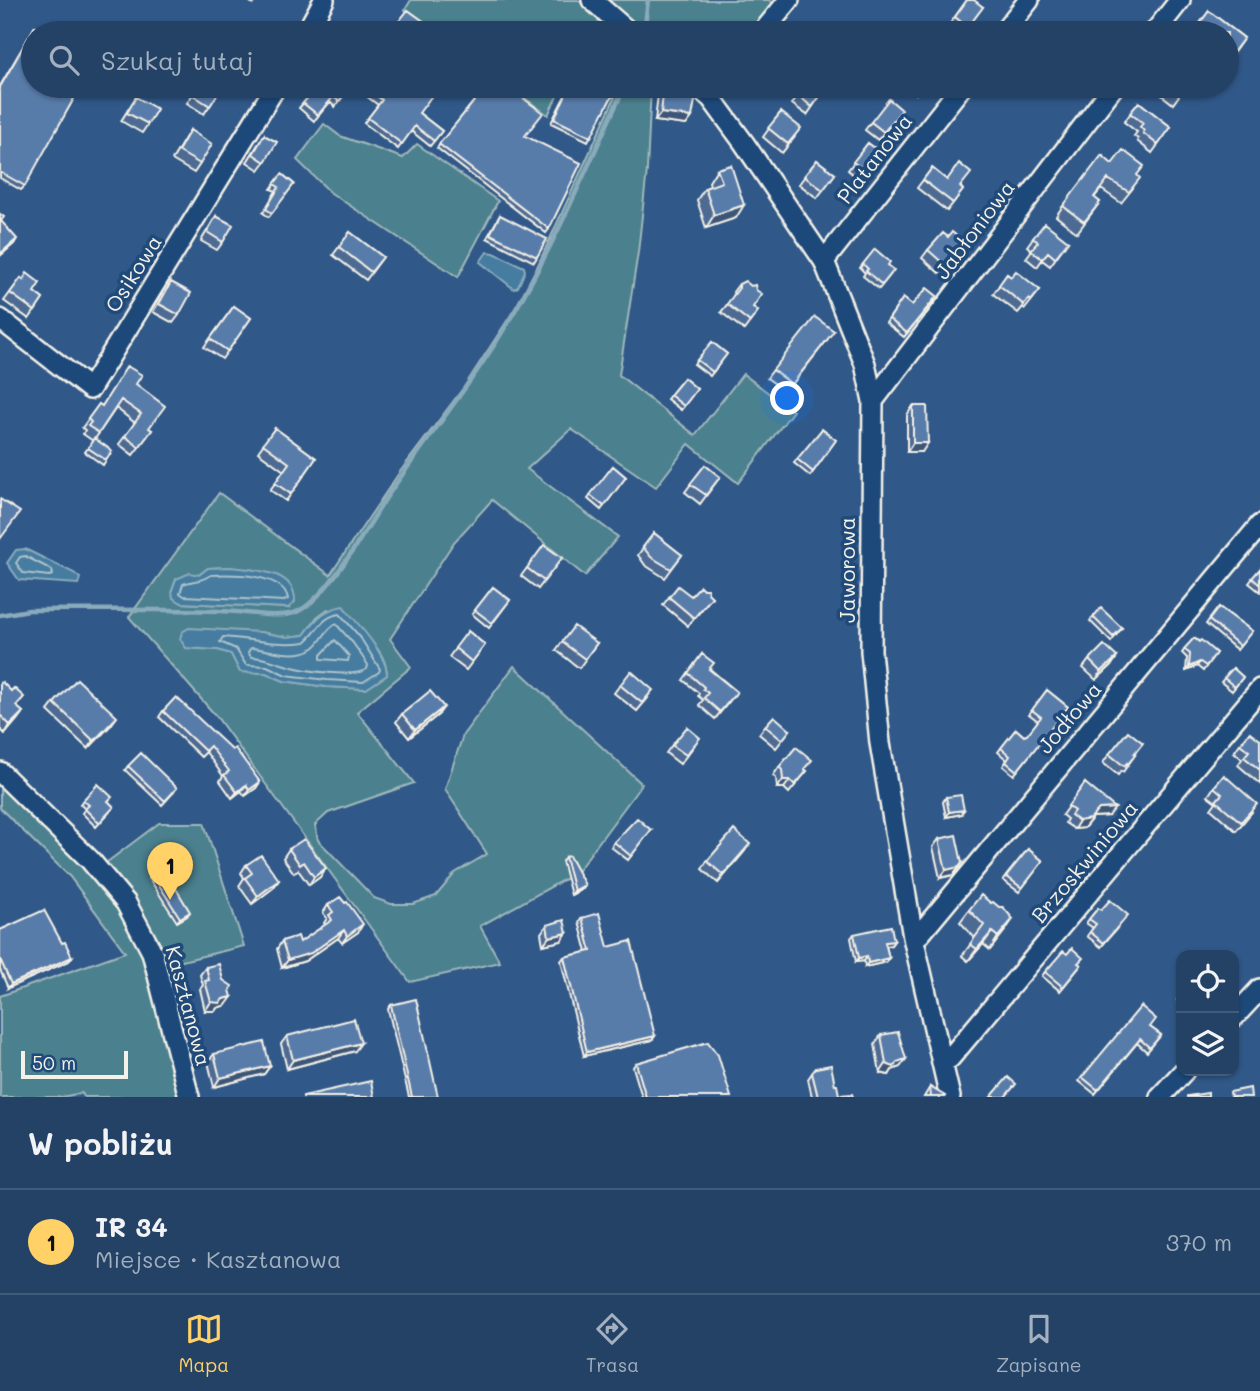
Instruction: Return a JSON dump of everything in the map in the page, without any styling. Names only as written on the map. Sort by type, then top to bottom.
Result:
[{"type":"street","points":[[313,21],[324,0]]},
{"type":"street","points":[[593,0],[615,21]]},
{"type":"street","points":[[772,21],[789,0]]},
{"type":"street","points":[[1012,21],[1029,0]]},
{"type":"street","points":[[1163,21],[1180,0]]},
{"type":"street","name":"Osikowa","points":[[0,319],[90,389],[269,98]]},
{"type":"street","name":"Jaworowa","points":[[715,98],[824,261],[865,364],[873,401],[871,651],[880,743],[913,937],[950,1097]]},
{"type":"street","name":"Platanowa","points":[[824,261],[953,98]]},
{"type":"street","name":"Jabłoniowa","points":[[873,401],[1105,98]]},
{"type":"street","name":"Jodłowa","points":[[913,937],[920,934],[1260,526]]},
{"type":"street","name":"Brzoskwiniowa","points":[[943,1062],[950,1058],[1260,689]]},
{"type":"street","name":"Kasztanowa","points":[[0,772],[90,860],[126,903],[152,952],[189,1097]]},
{"type":"street","points":[[1238,1013],[1260,989]]},
{"type":"street","points":[[1160,1097],[1179,1076]]},
{"type":"green space","points":[[411,0],[578,0],[597,11],[602,0],[769,0],[789,18],[786,21],[420,21],[405,10]]},
{"type":"green space","points":[[525,98],[556,98],[548,115]]},
{"type":"green space","points":[[615,98],[650,98],[647,170],[638,252],[619,375],[695,435],[743,374],[793,411],[738,483],[689,444],[656,487],[571,429],[527,469],[618,537],[585,576],[492,500],[454,542],[390,639],[411,667],[357,712],[414,783],[328,813],[315,825],[318,840],[374,898],[391,904],[413,904],[436,896],[455,873],[487,854],[445,789],[463,735],[514,666],[642,784],[576,873],[480,926],[500,962],[410,982],[216,716],[129,617],[219,493],[330,575],[399,473],[464,387],[516,307]],"holes":[[[231,567],[288,608],[182,603],[199,575],[208,568]],[[328,609],[374,644],[385,664],[387,675],[366,689],[327,687],[284,681],[266,673],[240,672],[231,654],[218,650],[186,648],[260,632],[287,637],[304,635],[317,617]]]},
{"type":"green space","points":[[324,124],[340,136],[403,158],[417,144],[498,201],[458,277],[331,193],[297,160]]},
{"type":"green space","points":[[0,783],[94,872],[159,823],[204,823],[244,946],[149,969],[181,1097],[84,1097],[82,1093],[62,1097],[0,1097],[0,996],[125,952],[70,877],[0,808]]},
{"type":"water","points":[[487,252],[524,267],[525,271],[518,287],[514,289],[480,262]]},
{"type":"water","points":[[25,549],[74,573],[80,578],[78,584],[19,580],[7,563],[16,550]]},
{"type":"water","points":[[231,567],[262,571],[282,578],[294,591],[295,602],[288,608],[182,603],[173,598],[172,590],[176,579],[190,573],[199,575],[208,568]]},
{"type":"water","points":[[343,606],[370,639],[386,667],[387,675],[366,689],[327,687],[284,681],[266,673],[240,672],[231,654],[218,650],[186,648],[180,639],[182,632],[189,628],[260,632],[287,637],[304,635],[321,616]]},
{"type":"building","points":[[967,0],[974,0],[983,7],[972,21],[960,21],[955,17]]},
{"type":"building","points":[[408,10],[423,21],[399,21]]},
{"type":"building","points":[[1209,11],[1222,21],[1202,21]]},
{"type":"building","points":[[21,50],[21,98],[74,98],[25,186],[0,172],[0,87]]},
{"type":"building","points":[[135,98],[157,109],[148,124],[127,113]]},
{"type":"building","points":[[198,98],[215,98],[210,106]]},
{"type":"building","points":[[307,98],[332,98],[318,115],[303,103]]},
{"type":"building","points":[[379,98],[430,98],[419,113],[442,131],[434,141],[415,126],[402,144],[368,118],[382,100]]},
{"type":"building","points":[[477,98],[523,98],[543,113],[525,136],[581,163],[549,229],[439,144]]},
{"type":"building","points":[[564,98],[611,98],[591,137],[554,119]]},
{"type":"building","points":[[663,98],[695,98],[692,117],[661,113]]},
{"type":"building","points":[[802,98],[819,98],[812,107]]},
{"type":"building","points":[[889,99],[902,110],[884,132],[871,122]]},
{"type":"building","points":[[1139,102],[1171,127],[1158,145],[1143,133],[1140,127],[1143,123],[1130,113]]},
{"type":"building","points":[[781,112],[801,128],[788,144],[768,128]]},
{"type":"building","points":[[190,130],[212,144],[200,164],[178,151]]},
{"type":"building","points":[[264,135],[277,142],[265,162],[253,154]]},
{"type":"building","points":[[868,143],[880,152],[866,171],[853,162]]},
{"type":"building","points":[[1123,150],[1144,166],[1137,175],[1140,178],[1129,192],[1108,179],[1094,197],[1100,202],[1084,222],[1063,206],[1102,155],[1112,164]]},
{"type":"building","points":[[817,160],[835,174],[823,190],[804,176]]},
{"type":"building","points":[[959,163],[971,173],[960,187],[963,190],[953,203],[923,180],[932,168],[947,180]]},
{"type":"building","points":[[731,165],[744,205],[714,215],[705,188],[722,182],[717,169]]},
{"type":"building","points":[[282,174],[294,184],[272,213],[266,209],[279,187],[274,184]]},
{"type":"building","points":[[0,214],[4,217],[1,221],[17,239],[0,254]]},
{"type":"building","points":[[500,215],[547,239],[537,257],[490,234]]},
{"type":"building","points":[[216,216],[233,225],[223,242],[207,232]]},
{"type":"building","points":[[1045,223],[1068,241],[1055,258],[1048,252],[1042,259],[1031,250],[1038,242],[1033,238]]},
{"type":"building","points":[[350,232],[383,257],[371,272],[339,247]]},
{"type":"building","points":[[952,232],[964,242],[945,265],[928,250],[943,233],[948,237]]},
{"type":"building","points":[[875,249],[890,262],[888,265],[894,270],[882,285],[866,271],[868,269],[863,264]]},
{"type":"building","points":[[1016,271],[1040,290],[1024,305],[999,285],[1007,274],[1011,277]]},
{"type":"building","points":[[27,273],[40,283],[34,292],[43,299],[35,311],[10,293]]},
{"type":"building","points":[[745,281],[751,286],[755,285],[756,290],[762,294],[753,307],[758,311],[750,322],[727,304],[739,284]]},
{"type":"building","points":[[171,282],[191,293],[179,315],[159,304]]},
{"type":"building","points":[[927,288],[937,296],[907,333],[889,319],[903,298],[912,305]]},
{"type":"building","points":[[234,306],[251,318],[228,351],[210,339]]},
{"type":"building","points":[[815,317],[834,331],[792,384],[773,370]]},
{"type":"building","points":[[712,342],[727,354],[713,372],[697,360]]},
{"type":"building","points":[[127,366],[142,375],[136,384],[165,406],[139,447],[125,436],[141,414],[121,400],[99,433],[88,426],[91,422],[88,419],[99,404],[102,406]]},
{"type":"building","points":[[684,378],[697,389],[684,406],[670,395]]},
{"type":"building","points":[[913,406],[927,406],[928,443],[913,443]]},
{"type":"building","points":[[275,428],[316,458],[291,494],[275,483],[289,463],[263,444]]},
{"type":"building","points":[[822,429],[836,440],[813,472],[797,459]]},
{"type":"building","points":[[94,438],[112,451],[106,460],[88,448]]},
{"type":"building","points":[[705,465],[720,477],[706,495],[690,484]]},
{"type":"building","points":[[613,466],[626,477],[604,506],[590,495]]},
{"type":"building","points":[[0,499],[20,512],[0,539]]},
{"type":"building","points":[[654,533],[682,555],[671,569],[651,557],[643,547]]},
{"type":"building","points":[[544,545],[562,558],[544,581],[527,568]]},
{"type":"building","points":[[1260,569],[1260,585],[1252,578]]},
{"type":"building","points":[[678,586],[691,596],[700,586],[708,589],[712,597],[694,618],[669,597]]},
{"type":"building","points":[[493,587],[510,600],[492,623],[475,610]]},
{"type":"building","points":[[1219,607],[1252,631],[1240,646],[1209,620]]},
{"type":"building","points":[[1101,608],[1122,628],[1113,637],[1093,617]]},
{"type":"building","points":[[574,626],[597,643],[585,659],[562,642]]},
{"type":"building","points":[[468,631],[485,645],[472,662],[455,648]]},
{"type":"building","points":[[1194,638],[1199,642],[1201,640],[1216,653],[1206,666],[1200,662],[1189,667],[1190,654],[1184,649]]},
{"type":"building","points":[[1104,645],[1117,657],[1101,672],[1089,660]]},
{"type":"building","points":[[702,654],[714,663],[709,669],[737,692],[720,712],[704,698],[708,693],[704,687],[688,673]]},
{"type":"building","points":[[1233,668],[1243,677],[1235,687],[1224,678]]},
{"type":"building","points":[[631,671],[653,690],[642,703],[620,685]]},
{"type":"building","points":[[77,679],[117,717],[94,741],[54,703]]},
{"type":"building","points":[[2,682],[11,691],[14,688],[24,697],[16,706],[23,712],[10,725],[0,715]]},
{"type":"building","points":[[1047,690],[1068,707],[1017,771],[1006,762],[1010,756],[1001,748],[1016,729],[1024,736],[1027,735],[1041,717],[1032,710]]},
{"type":"building","points":[[430,691],[444,707],[415,730],[402,714]]},
{"type":"building","points":[[176,697],[232,750],[235,748],[260,782],[249,790],[246,785],[237,792],[224,775],[229,771],[210,746],[205,751],[163,711]]},
{"type":"building","points":[[774,716],[790,730],[782,740],[765,726]]},
{"type":"building","points":[[687,727],[700,738],[686,755],[672,745]]},
{"type":"building","points":[[1128,731],[1143,743],[1124,766],[1109,754]]},
{"type":"building","points":[[1250,732],[1260,740],[1260,770],[1244,757],[1249,751],[1240,744]]},
{"type":"building","points":[[796,747],[812,760],[795,785],[790,780],[783,780],[779,767]]},
{"type":"building","points":[[141,753],[177,788],[165,801],[128,766]]},
{"type":"building","points":[[1224,775],[1257,804],[1241,822],[1216,801],[1222,794],[1214,787]]},
{"type":"building","points":[[1085,783],[1115,808],[1099,809],[1090,819],[1079,821],[1071,815],[1074,811],[1068,806]]},
{"type":"building","points":[[98,784],[112,797],[108,801],[114,807],[99,823],[85,809],[89,805],[83,800]]},
{"type":"building","points":[[961,795],[964,810],[949,812],[946,797]]},
{"type":"building","points":[[637,818],[651,830],[631,856],[614,842]]},
{"type":"building","points":[[734,830],[750,844],[723,875],[707,861]]},
{"type":"building","points":[[956,835],[962,863],[959,867],[946,870],[939,839]]},
{"type":"building","points":[[304,839],[326,868],[314,877],[304,862],[300,865],[289,849]]},
{"type":"building","points":[[1028,849],[1043,861],[1022,888],[1006,876]]},
{"type":"building","points":[[261,855],[279,880],[258,896],[245,878],[252,873],[246,865]]},
{"type":"building","points":[[569,856],[585,885],[574,891],[565,857]]},
{"type":"building","points":[[163,867],[190,912],[180,918],[152,874]]},
{"type":"building","points":[[981,895],[991,903],[1003,907],[1013,919],[998,937],[992,932],[977,949],[970,944],[984,925],[969,910]]},
{"type":"building","points":[[340,897],[363,924],[347,936],[344,930],[311,953],[288,960],[282,941],[298,936],[300,942],[332,920],[329,915],[333,912],[328,905]]},
{"type":"building","points":[[1110,900],[1128,915],[1104,943],[1090,932],[1096,924],[1089,919],[1098,908],[1101,910]]},
{"type":"building","points":[[44,910],[72,957],[11,984],[0,959],[0,930]]},
{"type":"building","points":[[599,913],[608,947],[631,941],[655,1036],[587,1052],[564,957],[591,951],[582,918]]},
{"type":"building","points":[[564,920],[567,933],[549,937],[547,925]]},
{"type":"building","points":[[891,926],[894,941],[885,942],[889,958],[868,963],[867,956],[859,958],[854,934]]},
{"type":"building","points":[[1072,948],[1083,958],[1078,963],[1081,965],[1063,987],[1045,972],[1063,951],[1067,954]]},
{"type":"building","points":[[219,964],[223,980],[232,986],[232,997],[223,999],[220,1003],[211,1002],[205,981],[209,980],[206,967]]},
{"type":"building","points":[[416,999],[438,1097],[412,1097],[391,1005]]},
{"type":"building","points":[[1141,1006],[1156,1019],[1150,1027],[1161,1035],[1150,1048],[1140,1039],[1098,1090],[1082,1077]]},
{"type":"building","points":[[354,1019],[361,1043],[293,1060],[287,1036]]},
{"type":"building","points":[[898,1032],[906,1059],[897,1062],[894,1067],[886,1064],[881,1035]]},
{"type":"building","points":[[264,1042],[270,1066],[220,1078],[214,1054]]},
{"type":"building","points":[[708,1042],[718,1055],[731,1097],[646,1097],[636,1063]]},
{"type":"building","points":[[831,1065],[839,1095],[852,1094],[853,1097],[818,1097],[812,1073],[816,1068]]},
{"type":"building","points":[[1008,1077],[1016,1084],[1005,1097],[991,1097]]},
{"type":"building","points":[[371,1081],[374,1097],[303,1097],[303,1096]]},
{"type":"building","points":[[930,1087],[945,1096],[931,1097]]},
{"type":"building","points":[[1250,1088],[1251,1097],[1231,1097],[1230,1092]]},
{"type":"building","points":[[1208,1093],[1208,1097],[1187,1097],[1187,1096]]},
{"type":"waterway","points":[[645,21],[648,0]]},
{"type":"waterway","points":[[0,615],[29,610],[220,611],[286,615],[306,606],[319,595],[345,562],[386,498],[496,342],[556,233],[619,98]]},
{"type":"place","name":"IR 34","points":[[170,900]]}]
